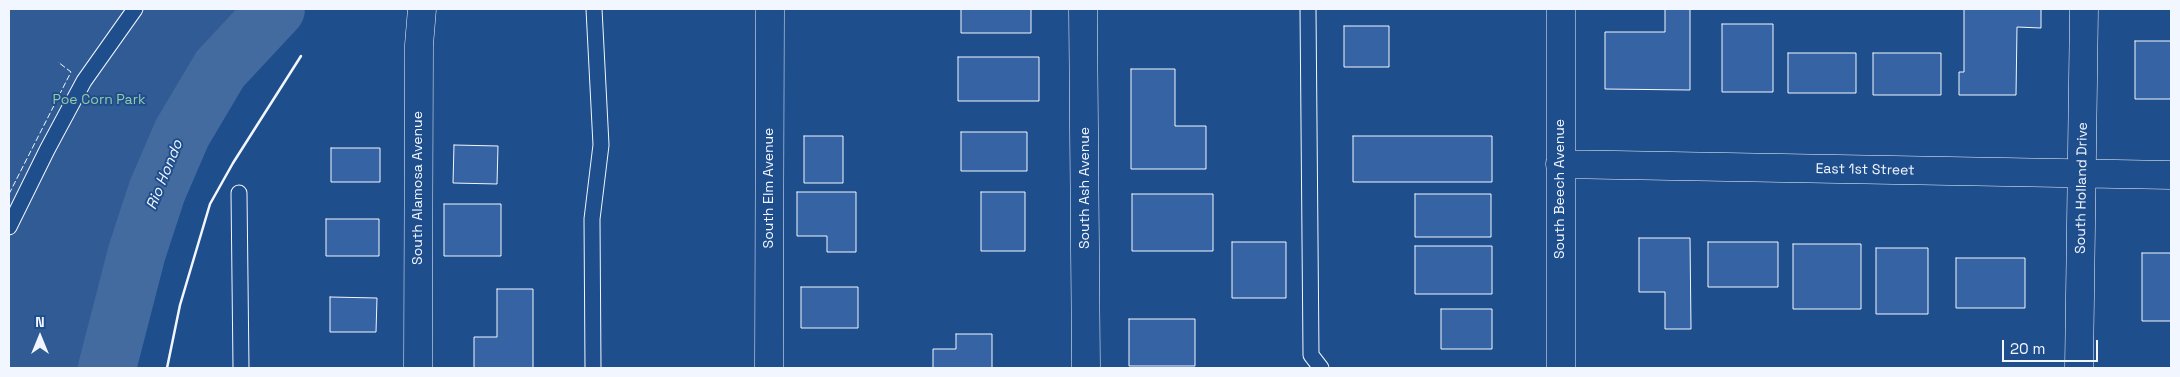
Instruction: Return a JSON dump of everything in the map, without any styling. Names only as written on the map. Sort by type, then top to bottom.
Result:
[{"type":"street","name":"South Alamosa Avenue","points":[[418,368],[419,45],[422,9]]},
{"type":"street","name":"South Elm Avenue","points":[[769,368],[770,9]]},
{"type":"street","name":"South Ash Avenue","points":[[1083,9],[1086,368]]},
{"type":"street","name":"South Beech Avenue","points":[[1561,9],[1561,368]]},
{"type":"street","name":"South Holland Drive","points":[[2079,368],[2084,9]]},
{"type":"street","name":"East 1st Street","points":[[1560,164],[2171,175]]},
{"type":"lane","points":[[9,227],[84,80],[135,9]]},
{"type":"lane","points":[[593,368],[592,218],[601,145],[594,9]]},
{"type":"lane","points":[[1308,9],[1311,355],[1321,368]]},
{"type":"lane","points":[[239,193],[241,368]]},
{"type":"green space","name":"Poe Corn Park","points":[[9,9],[276,9],[220,69],[182,133],[157,191],[137,252],[107,368],[9,368]]},
{"type":"building","points":[[961,9],[1031,9],[1031,33],[961,33]]},
{"type":"building","points":[[1665,9],[1690,9],[1690,90],[1605,89],[1605,32],[1665,32]]},
{"type":"building","points":[[1964,9],[2041,9],[2041,28],[2017,27],[2016,95],[1959,95],[1959,72],[1964,72]]},
{"type":"building","points":[[1722,24],[1773,24],[1773,92],[1722,92]]},
{"type":"building","points":[[1344,26],[1389,26],[1389,67],[1344,67]]},
{"type":"building","points":[[2135,41],[2171,41],[2171,99],[2135,99]]},
{"type":"building","points":[[1788,53],[1856,53],[1856,93],[1788,93]]},
{"type":"building","points":[[1873,53],[1941,53],[1941,95],[1873,95]]},
{"type":"building","points":[[958,57],[1039,57],[1039,101],[958,101]]},
{"type":"building","points":[[1131,69],[1175,69],[1175,126],[1206,126],[1206,169],[1131,169]]},
{"type":"building","points":[[961,132],[1027,132],[1027,171],[961,171]]},
{"type":"building","points":[[804,136],[843,136],[843,183],[804,183]]},
{"type":"building","points":[[1353,136],[1492,136],[1492,182],[1353,182]]},
{"type":"building","points":[[454,145],[498,146],[497,184],[453,183]]},
{"type":"building","points":[[331,148],[380,148],[380,182],[331,182]]},
{"type":"building","points":[[797,192],[856,192],[856,252],[827,252],[827,236],[797,236]]},
{"type":"building","points":[[981,192],[1025,192],[1025,251],[981,251]]},
{"type":"building","points":[[1132,194],[1213,194],[1213,251],[1132,251]]},
{"type":"building","points":[[1415,194],[1491,194],[1491,237],[1415,237]]},
{"type":"building","points":[[444,204],[501,204],[501,256],[444,256]]},
{"type":"building","points":[[326,219],[379,219],[379,256],[326,256]]},
{"type":"building","points":[[1639,238],[1690,238],[1691,329],[1665,329],[1665,292],[1639,292]]},
{"type":"building","points":[[1232,242],[1286,242],[1286,298],[1232,298]]},
{"type":"building","points":[[1708,242],[1778,242],[1778,287],[1708,287]]},
{"type":"building","points":[[1793,244],[1861,244],[1861,309],[1793,309]]},
{"type":"building","points":[[1415,246],[1492,246],[1492,294],[1415,294]]},
{"type":"building","points":[[1876,248],[1928,248],[1928,314],[1876,314]]},
{"type":"building","points":[[2142,253],[2171,253],[2171,321],[2142,321]]},
{"type":"building","points":[[1956,258],[2025,258],[2025,308],[1956,308]]},
{"type":"building","points":[[801,287],[858,287],[858,328],[801,328]]},
{"type":"building","points":[[497,289],[533,289],[533,368],[474,368],[474,337],[497,337]]},
{"type":"building","points":[[330,297],[377,298],[376,332],[330,332]]},
{"type":"building","points":[[1441,309],[1492,309],[1492,349],[1441,349]]},
{"type":"building","points":[[1129,319],[1195,319],[1195,366],[1129,366]]},
{"type":"building","points":[[956,334],[992,334],[992,368],[933,368],[933,349],[956,349]]},
{"type":"waterway","name":"Rio Hondo","points":[[107,368],[137,252],[157,191],[182,133],[220,69],[276,9]]},
{"type":"fence","points":[[9,194],[71,72],[58,62]]},
{"type":"wall","points":[[167,368],[180,305],[210,204],[233,163],[301,56]]}]
